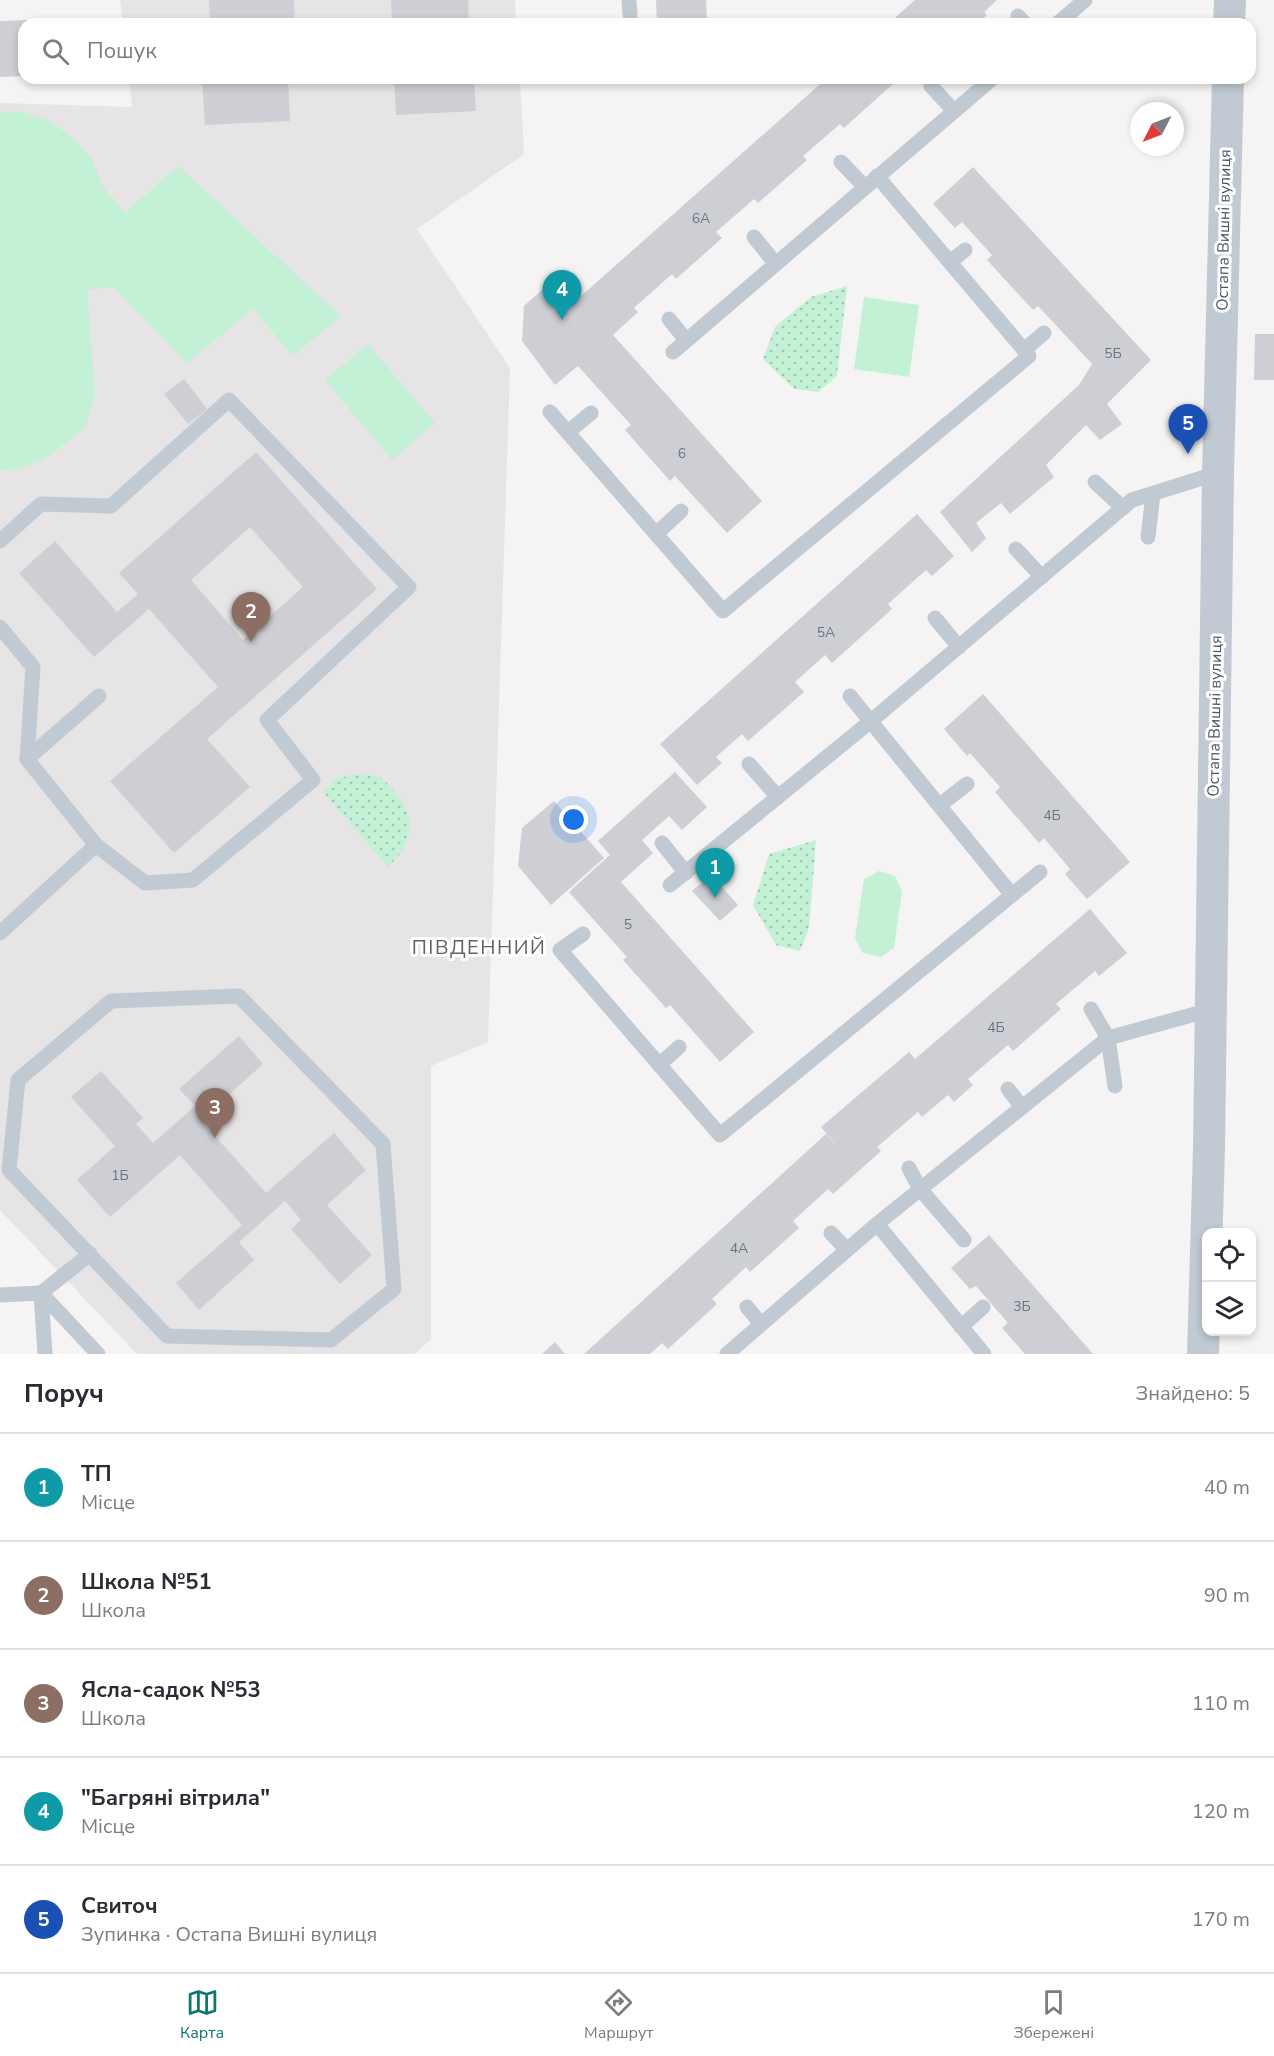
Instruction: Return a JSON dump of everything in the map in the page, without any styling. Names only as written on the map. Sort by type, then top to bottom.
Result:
[{"type":"street","points":[[1229,18],[1230,0]]},
{"type":"street","name":"Остапа Вишні вулиця","points":[[1203,1354],[1209,1149],[1218,473],[1228,84]]},
{"type":"lane","points":[[1064,18],[1085,0]]},
{"type":"lane","points":[[673,352],[986,84]]},
{"type":"lane","points":[[931,86],[954,111]]},
{"type":"lane","points":[[841,162],[865,187]]},
{"type":"lane","points":[[550,412],[723,611],[1029,356],[877,176]]},
{"type":"lane","points":[[754,237],[776,264]]},
{"type":"lane","points":[[950,262],[965,250]]},
{"type":"lane","points":[[669,319],[686,340]]},
{"type":"lane","points":[[1024,350],[1044,333]]},
{"type":"lane","points":[[0,541],[41,504],[111,506],[229,400],[409,587],[267,720],[312,780],[193,880],[145,883],[96,845],[27,759],[33,667],[0,627]]},
{"type":"lane","points":[[568,432],[591,412]]},
{"type":"lane","points":[[670,885],[871,721],[1132,501],[1218,473]]},
{"type":"lane","points":[[1095,482],[1123,508]]},
{"type":"lane","points":[[1148,537],[1153,494]]},
{"type":"lane","points":[[656,534],[681,511]]},
{"type":"lane","points":[[1016,549],[1042,576]]},
{"type":"lane","points":[[934,618],[959,647]]},
{"type":"lane","points":[[27,759],[99,696]]},
{"type":"lane","points":[[850,696],[1012,895]]},
{"type":"lane","points":[[749,764],[778,797]]},
{"type":"lane","points":[[940,805],[967,784]]},
{"type":"lane","points":[[662,843],[686,873]]},
{"type":"lane","points":[[0,933],[96,845]]},
{"type":"lane","points":[[583,934],[560,950],[720,1135],[1040,872]]},
{"type":"lane","points":[[239,996],[383,1144],[394,1289],[331,1340],[167,1336],[90,1254],[9,1170],[18,1080],[111,1001],[239,996]]},
{"type":"lane","points":[[1091,1009],[1108,1038],[1115,1086]]},
{"type":"lane","points":[[727,1354],[877,1224],[1108,1038],[1210,1010]]},
{"type":"lane","points":[[659,1065],[680,1047]]},
{"type":"lane","points":[[1008,1089],[1022,1107]]},
{"type":"lane","points":[[909,1168],[920,1189],[964,1240]]},
{"type":"lane","points":[[877,1224],[984,1354]]},
{"type":"lane","points":[[831,1233],[847,1250]]},
{"type":"lane","points":[[0,1295],[41,1293],[90,1254]]},
{"type":"lane","points":[[41,1293],[45,1354]]},
{"type":"lane","points":[[41,1293],[98,1354]]},
{"type":"lane","points":[[747,1307],[761,1324]]},
{"type":"lane","points":[[961,1327],[983,1307]]},
{"type":"shaded area","points":[[120,0],[515,0],[516,18],[122,18]]},
{"type":"shaded area","points":[[130,84],[520,84],[524,154],[417,229],[510,368],[488,1042],[431,1066],[431,1339],[415,1354],[137,1354],[0,1210],[0,103],[132,107]]},
{"type":"green space","points":[[20,111],[50,121],[75,140],[92,159],[102,185],[125,213],[178,166],[341,316],[293,356],[253,309],[187,363],[113,287],[87,290],[95,393],[85,428],[45,459],[14,471],[0,469],[0,112]]},
{"type":"green space","points":[[847,286],[837,376],[818,392],[794,389],[763,359],[775,327],[811,297]]},
{"type":"green space","points":[[864,297],[919,305],[909,377],[854,369]]},
{"type":"green space","points":[[368,344],[435,423],[392,460],[325,380]]},
{"type":"green space","points":[[372,775],[382,778],[406,808],[410,829],[408,839],[397,858],[388,867],[323,792],[337,778]]},
{"type":"green space","points":[[816,840],[809,928],[800,951],[776,945],[753,905],[769,854]]},
{"type":"green space","points":[[879,871],[895,876],[902,892],[894,948],[881,957],[863,953],[855,938],[864,879]]},
{"type":"building","points":[[209,0],[294,0],[295,18],[210,18]]},
{"type":"building","points":[[391,0],[468,0],[469,18],[392,18]]},
{"type":"building","points":[[656,0],[706,0],[707,18],[657,18]]},
{"type":"building","points":[[915,0],[997,0],[984,12],[987,15],[984,18],[895,18]]},
{"type":"building","points":[[18,20],[18,76],[0,77],[0,21]]},
{"type":"building","points":[[202,84],[288,84],[290,121],[205,125]]},
{"type":"building","points":[[394,84],[474,84],[476,111],[396,115]]},
{"type":"building","points":[[820,84],[893,84],[844,128],[840,124],[803,156],[807,160],[758,203],[754,199],[716,232],[722,238],[676,279],[672,274],[634,308],[638,312],[613,335],[762,501],[727,533],[675,476],[670,481],[625,430],[631,425],[578,366],[555,385],[522,341],[524,306],[561,273],[580,297]]},
{"type":"building","points":[[973,167],[1151,360],[1107,404],[1122,424],[1100,440],[1086,425],[1046,465],[1054,477],[1010,514],[1001,503],[976,523],[986,538],[972,552],[940,512],[1079,385],[1092,364],[1038,306],[1033,310],[987,260],[992,255],[962,222],[955,228],[933,204]]},
{"type":"building","points":[[1255,334],[1274,334],[1274,380],[1254,380]]},
{"type":"building","points":[[184,379],[207,409],[188,424],[164,394]]},
{"type":"building","points":[[256,452],[377,589],[207,739],[250,787],[174,853],[110,781],[218,687],[149,609],[94,657],[19,573],[55,541],[117,612],[138,594],[119,573]],"holes":[[[250,527],[303,587],[243,640],[191,580]]]},
{"type":"building","points":[[917,514],[954,556],[932,576],[926,570],[888,604],[892,609],[832,663],[825,655],[795,682],[804,692],[748,741],[742,734],[716,757],[722,763],[697,785],[660,744]]},
{"type":"building","points":[[983,694],[1130,862],[1087,899],[1065,874],[1070,869],[1044,838],[1039,843],[995,792],[1000,787],[970,753],[967,756],[944,729]]},
{"type":"building","points":[[675,772],[707,807],[682,830],[669,816],[642,840],[653,853],[621,882],[754,1032],[720,1062],[670,1005],[666,1008],[623,960],[627,957],[569,892],[610,855],[598,841]]},
{"type":"building","points":[[554,801],[604,858],[551,905],[518,866],[522,828]]},
{"type":"building","points":[[711,875],[738,905],[720,921],[692,891]]},
{"type":"building","points":[[1090,909],[1127,953],[1099,976],[1095,971],[1056,1004],[1061,1009],[1013,1051],[1008,1045],[968,1079],[973,1085],[954,1102],[948,1095],[922,1117],[918,1112],[877,1147],[881,1151],[833,1194],[828,1189],[793,1221],[799,1228],[750,1272],[746,1267],[712,1299],[717,1304],[668,1349],[662,1343],[650,1354],[584,1354],[826,1134],[840,1150],[821,1127],[909,1052],[915,1059]]},
{"type":"building","points":[[239,1036],[263,1064],[201,1120],[266,1193],[334,1133],[366,1170],[327,1205],[372,1255],[340,1284],[291,1229],[301,1220],[285,1201],[239,1242],[254,1260],[199,1310],[176,1283],[242,1225],[180,1155],[110,1217],[77,1180],[115,1146],[71,1097],[101,1071],[143,1118],[136,1124],[153,1143],[195,1106],[179,1089]]},
{"type":"building","points":[[989,1235],[1093,1354],[1025,1354],[1002,1328],[1008,1323],[976,1286],[970,1289],[951,1268]]},
{"type":"building","points":[[555,1342],[565,1354],[542,1354]]},
{"type":"place","name":"\"Багряні вітрила\"","points":[[562,320]]},
{"type":"place","name":"Свиточ","points":[[1188,454]]},
{"type":"place","name":"Школа №51","points":[[251,642]]},
{"type":"place","name":"ТП","points":[[715,898]]},
{"type":"place","name":"Ясла-садок №53","points":[[215,1138]]},
{"type":"district","name":"ПІВДЕННИЙ","points":[[479,947]]}]
